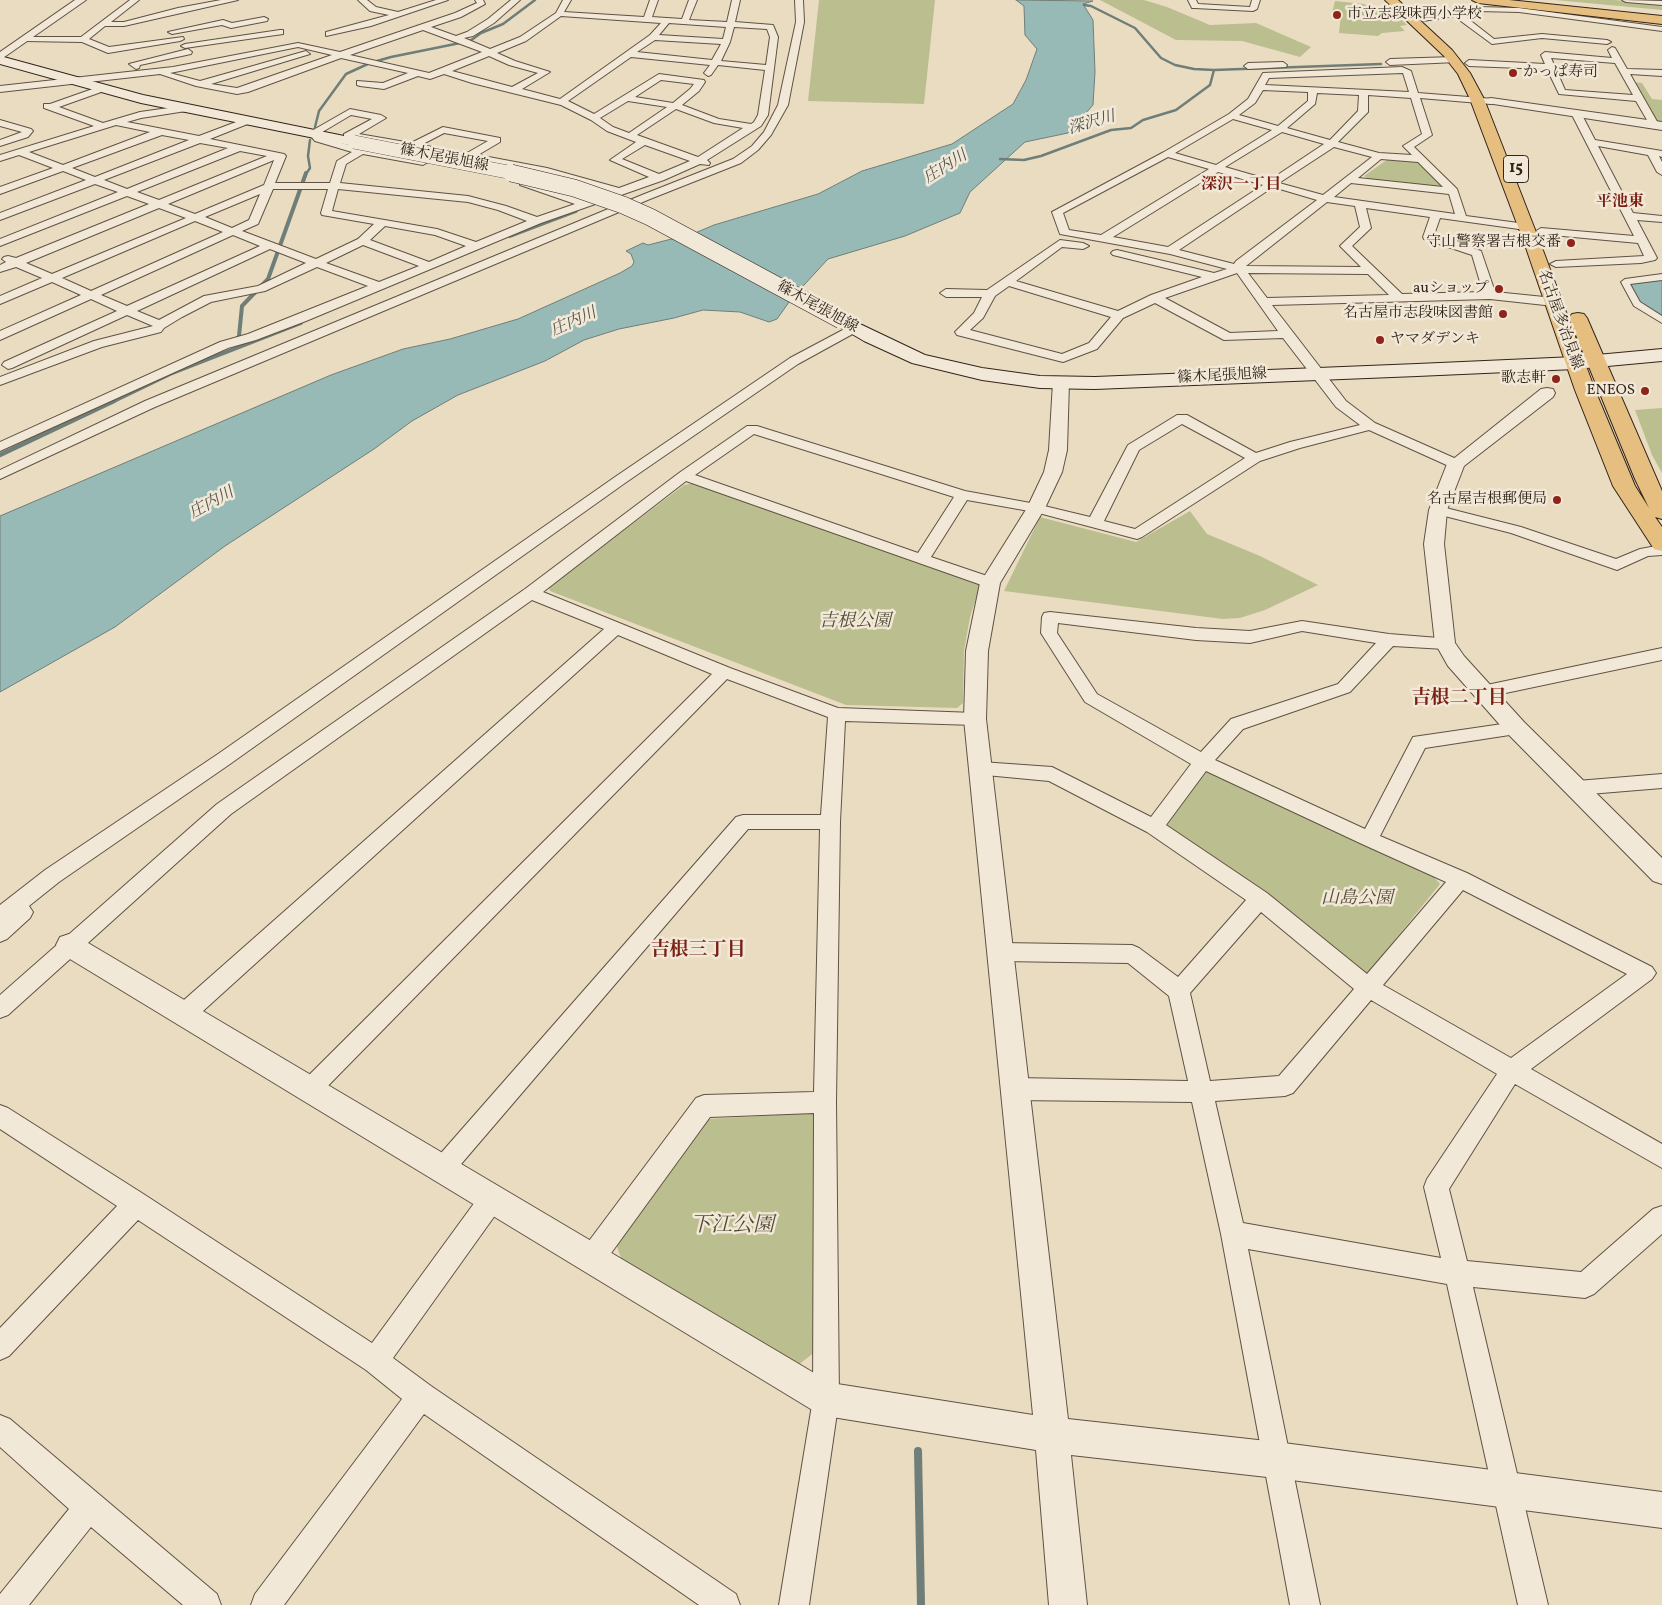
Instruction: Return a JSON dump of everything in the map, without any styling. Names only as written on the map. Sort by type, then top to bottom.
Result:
[{"type":"main road","name":"名古屋多治見線","points":[[1391,0],[1454,60],[1484,100],[1561,279]]},
{"type":"main road","name":"名古屋多治見線","points":[[1403,0],[1469,63],[1480,77],[1484,100],[1526,227],[1575,363],[1624,486],[1662,544]]},
{"type":"main road","points":[[1478,0],[1662,20]]},
{"type":"main road","points":[[1522,0],[1662,14]]},
{"type":"main road","name":"篠木尾張旭線","points":[[0,58],[101,89],[183,109],[532,177],[574,188],[623,205],[659,222],[905,354],[938,365],[1001,378],[1061,382],[1104,382],[1575,363],[1662,355]]},
{"type":"main road","name":"名古屋多治見線","points":[[1572,304],[1645,480],[1662,512]]},
{"type":"street","points":[[0,58],[81,0]]},
{"type":"street","points":[[83,40],[135,0]]},
{"type":"street","points":[[184,0],[191,8]]},
{"type":"street","points":[[362,0],[373,9],[398,14]]},
{"type":"street","points":[[329,34],[444,0]]},
{"type":"street","points":[[158,72],[200,84],[237,91],[245,90],[341,54],[464,13],[481,4],[479,0]]},
{"type":"street","points":[[464,41],[470,34],[491,21],[516,0]]},
{"type":"street","points":[[0,89],[158,72],[298,45],[430,76],[523,39],[559,14],[567,0]]},
{"type":"street","points":[[647,19],[654,0]]},
{"type":"street","points":[[685,21],[693,0]]},
{"type":"street","points":[[630,136],[675,106],[696,89],[694,88],[701,82],[715,63],[726,42],[736,0]]},
{"type":"street","points":[[0,475],[150,404],[646,197],[737,161],[755,148],[768,133],[783,105],[800,22],[799,0]]},
{"type":"street","points":[[1192,0],[1195,6],[1253,9],[1256,0]]},
{"type":"street","points":[[1626,0],[1662,4]]},
{"type":"street","points":[[103,24],[124,24],[191,8],[231,1],[264,19],[298,45]]},
{"type":"street","points":[[423,6],[464,13]]},
{"type":"street","points":[[1228,8],[1230,19]]},
{"type":"street","points":[[1423,19],[1478,10],[1519,10],[1600,19],[1662,29]]},
{"type":"street","points":[[0,447],[224,345],[294,321],[537,221],[674,172],[699,161],[758,124],[763,115],[774,37],[770,27],[647,19],[605,12],[559,14]]},
{"type":"street","points":[[1457,14],[1492,42],[1542,36],[1608,42]]},
{"type":"street","points":[[162,31],[172,32],[223,22],[231,26],[264,19]]},
{"type":"street","points":[[1600,19],[1608,42],[1638,98],[1658,126]]},
{"type":"street","points":[[139,20],[148,28]]},
{"type":"street","points":[[561,102],[653,37],[667,20]]},
{"type":"street","points":[[423,27],[464,41],[512,62],[546,72],[514,90]]},
{"type":"street","points":[[172,32],[184,46],[196,66]]},
{"type":"street","points":[[25,39],[83,40],[108,50],[184,46],[280,32]]},
{"type":"street","points":[[653,37],[726,42]]},
{"type":"street","points":[[144,74],[133,64],[184,46]]},
{"type":"street","points":[[200,84],[306,54]]},
{"type":"street","points":[[630,54],[701,82]]},
{"type":"street","points":[[1618,61],[1545,55],[1562,92],[1638,98]]},
{"type":"street","points":[[1248,66],[1454,60]]},
{"type":"street","points":[[594,118],[627,98],[665,68],[715,63],[769,68]]},
{"type":"street","points":[[1469,63],[1550,67]]},
{"type":"street","points":[[1240,270],[1170,251],[1064,232],[1057,212],[1167,154],[1232,116],[1252,101],[1266,75],[1402,70],[1407,71],[1427,135],[1408,146],[1453,191],[1462,218]]},
{"type":"street","points":[[444,71],[561,102],[594,118],[610,129],[706,163],[716,162],[768,133]]},
{"type":"street","points":[[1624,71],[1662,73]]},
{"type":"street","points":[[360,83],[384,86],[417,73]]},
{"type":"street","points":[[1261,87],[1484,100],[1658,126]]},
{"type":"street","points":[[101,89],[48,106],[104,127]]},
{"type":"street","points":[[1104,238],[1279,130],[1312,102],[1313,91]]},
{"type":"street","points":[[1170,251],[1331,144],[1363,112],[1364,93]]},
{"type":"street","points":[[627,98],[675,106],[707,118],[752,127]]},
{"type":"street","points":[[0,158],[140,115],[183,109]]},
{"type":"street","points":[[475,246],[437,232],[326,213],[341,163],[355,143],[381,118],[350,112],[313,133],[318,139],[355,143],[412,146],[547,171],[622,192]]},
{"type":"street","points":[[1556,264],[1651,258],[1576,114]]},
{"type":"street","points":[[1232,116],[1379,156],[1420,159]]},
{"type":"street","points":[[0,217],[247,121]]},
{"type":"street","points":[[0,123],[28,131],[25,134],[0,143]]},
{"type":"street","points":[[0,336],[254,222],[281,156],[118,123]]},
{"type":"street","points":[[412,146],[443,130],[497,140],[468,157]]},
{"type":"street","points":[[0,191],[161,132]]},
{"type":"street","points":[[645,140],[615,160],[660,178]]},
{"type":"street","points":[[1592,142],[1657,153],[1662,172]]},
{"type":"street","points":[[355,143],[530,184],[586,204]]},
{"type":"street","points":[[0,243],[240,147]]},
{"type":"street","points":[[20,152],[378,286]]},
{"type":"street","points":[[1167,154],[1325,199],[1526,227]]},
{"type":"street","points":[[0,269],[278,155]]},
{"type":"street","points":[[1379,156],[1240,263],[1240,270],[1286,334],[1341,404],[1370,426],[1456,464]]},
{"type":"street","points":[[18,165],[36,159]]},
{"type":"street","points":[[646,197],[683,175],[674,172]]},
{"type":"street","points":[[1349,180],[1453,191]]},
{"type":"street","points":[[0,300],[270,186],[335,186],[468,199],[502,208],[537,221]]},
{"type":"street","points":[[1360,205],[1366,228],[1346,246],[1398,298]]},
{"type":"street","points":[[1436,215],[1428,237],[1477,253],[1490,295]]},
{"type":"street","points":[[1630,216],[1662,219]]},
{"type":"street","points":[[0,382],[98,344],[157,329],[160,325],[208,299],[256,290],[362,241],[382,223]]},
{"type":"street","points":[[1541,231],[1641,240]]},
{"type":"street","points":[[362,241],[428,265]]},
{"type":"street","points":[[1214,276],[1060,242],[990,294],[979,315],[961,332],[1062,358],[1093,346],[1119,314],[1214,276],[1240,270],[1371,271]]},
{"type":"street","points":[[4,363],[274,248]]},
{"type":"street","points":[[0,255],[50,279],[160,325]]},
{"type":"street","points":[[1662,277],[1625,282],[1637,304],[1662,320]]},
{"type":"street","points":[[1008,282],[1119,314]]},
{"type":"street","points":[[946,293],[990,294]]},
{"type":"street","points":[[1263,302],[1490,295],[1554,302]]},
{"type":"street","points":[[1155,298],[1228,337],[1286,334]]},
{"type":"street","points":[[0,917],[52,876],[224,759],[620,480],[847,324]]},
{"type":"street","points":[[1062,358],[1058,450],[1053,472],[1036,508],[990,583],[977,651],[975,719],[1052,1436],[1068,1605]]},
{"type":"street","points":[[4,363],[26,371]]},
{"type":"street","points":[[1547,393],[1456,464],[1438,510],[1434,544],[1445,643],[1456,661],[1482,692],[1662,874]]},
{"type":"street","points":[[1095,523],[1133,448],[1182,418],[1255,458]]},
{"type":"street","points":[[0,1008],[224,809],[531,593],[684,476],[752,430],[963,496],[1036,508],[1137,534],[1255,458],[1295,445],[1370,426]]},
{"type":"street","points":[[684,476],[990,583]]},
{"type":"street","points":[[921,560],[963,496]]},
{"type":"street","points":[[1438,510],[1516,530],[1617,565],[1645,552],[1662,550]]},
{"type":"street","points":[[531,593],[724,672],[837,714],[975,719]]},
{"type":"street","points":[[1445,643],[1389,640],[1302,626],[1250,637],[1196,634],[1050,616],[1049,633],[1091,698],[1203,762],[1369,840],[1460,879],[1645,974],[1512,1070],[1436,1187],[1533,1605]]},
{"type":"street","points":[[184,1014],[615,628]]},
{"type":"street","points":[[1154,827],[1203,762],[1237,724],[1344,688],[1389,640]]},
{"type":"street","points":[[1482,692],[1662,654]]},
{"type":"street","points":[[310,1089],[724,672]]},
{"type":"street","points":[[794,1605],[826,1398],[825,1102],[830,822],[837,714]]},
{"type":"street","points":[[1369,840],[1419,742],[1516,728]]},
{"type":"street","points":[[981,769],[1052,774],[1154,827],[1260,899],[1367,987],[1662,1157]]},
{"type":"street","points":[[1577,788],[1662,781]]},
{"type":"street","points":[[442,1169],[743,822],[830,822]]},
{"type":"street","points":[[0,933],[118,830]]},
{"type":"street","points":[[1014,1089],[1200,1092],[1284,1086],[1460,879]]},
{"type":"street","points":[[1179,991],[1260,899]]},
{"type":"street","points":[[69,945],[826,1398],[1052,1436],[1276,1460],[1662,1510]]},
{"type":"street","points":[[1001,952],[1132,954],[1179,991],[1232,1234],[1304,1605]]},
{"type":"street","points":[[592,1258],[704,1106],[825,1102]]},
{"type":"street","points":[[0,1116],[375,1361],[421,1396],[725,1605]]},
{"type":"street","points":[[375,1361],[492,1199]]},
{"type":"street","points":[[0,1347],[136,1204]]},
{"type":"street","points":[[1232,1234],[1457,1273],[1585,1285],[1662,1218]]},
{"type":"street","points":[[266,1605],[421,1396]]},
{"type":"street","points":[[0,1429],[206,1605]]},
{"type":"street","points":[[10,1605],[89,1507]]},
{"type":"green space","points":[[819,0],[935,0],[924,104],[808,101]]},
{"type":"green space","points":[[1100,0],[1144,0],[1167,7],[1210,25],[1256,23],[1311,47],[1300,57],[1242,41],[1176,40]]},
{"type":"green space","points":[[1555,0],[1615,0],[1662,5],[1662,10]]},
{"type":"green space","points":[[1335,1],[1364,4],[1373,9],[1389,8],[1407,25],[1400,26],[1405,31],[1382,33],[1378,36],[1339,33],[1341,14],[1332,13]]},
{"type":"green space","points":[[1634,82],[1642,83],[1652,99],[1662,100],[1662,123],[1657,122]]},
{"type":"green space","points":[[1388,159],[1417,162],[1445,186],[1440,188],[1369,179],[1364,176]]},
{"type":"green space","points":[[1662,408],[1662,473],[1652,455],[1635,410]]},
{"type":"green space","name":"吉根公園","points":[[694,483],[977,581],[980,586],[970,617],[964,651],[963,703],[957,708],[846,705],[550,591],[549,587],[684,485]]},
{"type":"green space","points":[[1190,511],[1207,534],[1260,556],[1318,585],[1265,610],[1240,618],[1223,619],[1004,591],[1040,517],[1136,542]]},
{"type":"green space","name":"山島公園","points":[[1213,772],[1433,876],[1440,884],[1369,972],[1361,973],[1162,823],[1205,773]]},
{"type":"green space","name":"下江公園","points":[[814,1113],[817,1126],[816,1351],[797,1366],[622,1261],[615,1241],[707,1119]]},
{"type":"water","name":"庄内川","points":[[1016,0],[1093,1],[1083,4],[1093,20],[1095,72],[1093,105],[1068,133],[1025,142],[970,192],[960,213],[905,236],[828,259],[792,298],[777,319],[769,322],[740,312],[703,310],[619,329],[584,340],[545,361],[458,395],[412,421],[374,449],[225,546],[115,627],[0,692],[0,516],[331,375],[403,349],[450,339],[518,319],[632,266],[634,262],[631,254],[626,251],[643,243],[648,245],[695,233],[714,225],[818,194],[862,171],[952,144],[1013,104],[1026,80],[1037,49],[1025,35],[1024,6]]},
{"type":"water","points":[[1662,277],[1662,320],[1637,304],[1625,282]]},
{"type":"waterway","points":[[315,127],[319,111],[346,74],[370,63],[391,57],[470,41],[481,33],[503,24],[535,0]]},
{"type":"waterway","name":"深沢川","points":[[1084,5],[1091,6],[1135,28],[1161,58],[1175,65],[1194,69],[1214,70]]},
{"type":"waterway","name":"深沢川","points":[[1214,70],[1381,64]]},
{"type":"waterway","name":"深沢川","points":[[1000,159],[1024,160],[1041,156],[1111,130],[1131,128],[1143,120],[1176,110],[1210,85],[1214,70]]},
{"type":"waterway","points":[[306,174],[310,168],[308,156],[310,140]]},
{"type":"waterway","points":[[235,342],[239,336],[242,306],[268,279],[306,173]]},
{"type":"waterway","points":[[510,236],[576,211]]},
{"type":"waterway","points":[[112,402],[170,374],[301,323]]},
{"type":"waterway","points":[[0,455],[114,401]]},
{"type":"waterway","points":[[918,1451],[921,1605]]},
{"type":"place","name":"市立志段味西小学校","points":[[1337,15]]},
{"type":"place","name":"かっぱ寿司","points":[[1513,73]]},
{"type":"place","name":"守山警察署吉根交番","points":[[1571,243]]},
{"type":"place","name":"auショップ","points":[[1499,289]]},
{"type":"place","name":"名古屋市志段味図書館","points":[[1503,314]]},
{"type":"place","name":"ヤマダデンキ","points":[[1380,340]]},
{"type":"place","name":"歌志軒","points":[[1556,379]]},
{"type":"place","name":"ENEOS","points":[[1645,391]]},
{"type":"place","name":"名古屋吉根郵便局","points":[[1557,500]]},
{"type":"district","name":"深沢一丁目","points":[[1241,186]]},
{"type":"district","name":"平池東","points":[[1620,203]]},
{"type":"district","name":"吉根二丁目","points":[[1459,700]]},
{"type":"district","name":"吉根三丁目","points":[[698,952]]}]
